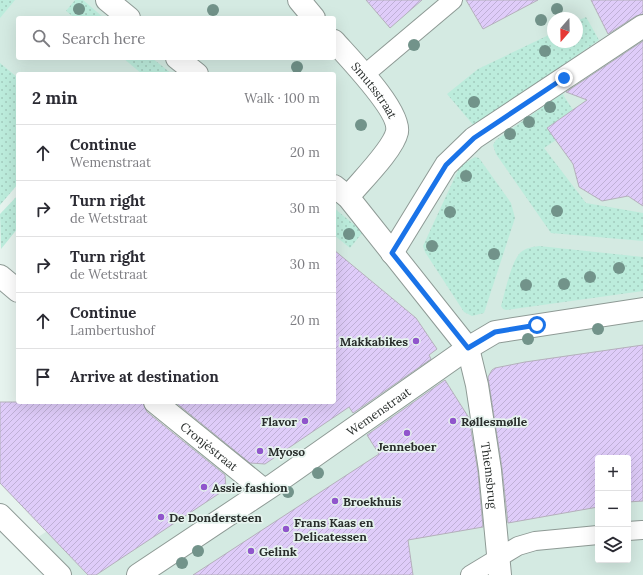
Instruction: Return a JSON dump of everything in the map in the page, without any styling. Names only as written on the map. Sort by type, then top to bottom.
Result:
[{"type":"street","points":[[107,0],[127,16]]},
{"type":"street","points":[[299,0],[312,16]]},
{"type":"street","points":[[392,253],[446,165],[474,138],[643,26]]},
{"type":"street","name":"Smutsstraat","points":[[336,43],[364,75],[395,116],[397,131],[391,145],[341,192]]},
{"type":"street","points":[[180,60],[195,72]]},
{"type":"street","points":[[341,192],[468,348]]},
{"type":"street","points":[[0,276],[16,289]]},
{"type":"street","name":"Wemenstraat","points":[[138,575],[264,490],[468,348],[495,332],[643,309]]},
{"type":"street","name":"Thiemsbrug","points":[[468,348],[477,385],[490,470],[499,566]]},
{"type":"street","name":"Cronjéstraat","points":[[157,404],[264,490]]},
{"type":"street","points":[[0,515],[60,575]]},
{"type":"lane","points":[[364,75],[453,0]]},
{"type":"lane","points":[[470,575],[499,566],[518,546],[535,541],[595,534]]},
{"type":"shaded area","points":[[0,0],[643,0],[643,575],[44,575],[18,550],[191,438],[238,404],[336,404],[336,72],[16,72],[16,113],[0,100]]},
{"type":"green space","points":[[0,0],[15,0],[0,18]]},
{"type":"green space","points":[[75,0],[83,0],[102,16],[72,16],[66,11]]},
{"type":"green space","points":[[586,17],[599,40],[475,127],[447,94],[478,69],[547,36],[547,48],[583,48],[583,18]]},
{"type":"green space","points":[[125,60],[154,60],[170,72],[140,72]]},
{"type":"green space","points":[[0,63],[16,76],[16,186],[0,205]]},
{"type":"green space","points":[[562,93],[573,110],[548,127],[556,140],[544,148],[586,203],[643,213],[643,241],[551,233],[496,154],[493,145],[496,140]]},
{"type":"green space","points":[[475,157],[479,158],[511,203],[515,218],[484,313],[472,316],[464,312],[425,252],[423,246],[460,166]]},
{"type":"green space","points":[[16,197],[16,230],[1,249],[0,214]]},
{"type":"green space","points":[[336,210],[363,232],[350,248],[336,237]]},
{"type":"green space","points":[[539,246],[643,257],[643,291],[506,310],[503,309],[501,306],[506,286],[517,256],[525,250]]},
{"type":"building","points":[[366,0],[422,0],[390,28]]},
{"type":"building","points":[[466,0],[538,0],[483,29]]},
{"type":"building","points":[[591,0],[643,0],[643,14],[636,16],[608,34]]},
{"type":"building","points":[[643,41],[643,206],[628,196],[602,201],[579,187],[573,164],[547,128],[587,100],[566,92]]},
{"type":"building","points":[[336,252],[416,318],[437,349],[429,355],[431,359],[353,413],[349,407],[265,464],[250,463],[177,404],[336,404]]},
{"type":"building","points":[[643,345],[643,501],[631,502],[631,455],[595,455],[595,508],[508,523],[502,468],[488,377],[495,368],[525,362]]},
{"type":"building","points":[[445,380],[469,418],[478,472],[483,527],[408,540],[413,575],[193,575],[379,454],[367,435]]},
{"type":"building","points":[[0,402],[16,402],[16,404],[144,404],[147,412],[225,475],[226,489],[96,575],[88,575],[0,483]]},
{"type":"place","name":"Makkabikes","points":[[416,341]]},
{"type":"place","name":"Flavor","points":[[305,421]]},
{"type":"place","name":"Røllesmølle","points":[[453,421]]},
{"type":"place","name":"Jenneboer","points":[[407,433]]},
{"type":"place","name":"Myoso","points":[[260,451]]},
{"type":"place","name":"Assie fashion","points":[[204,487]]},
{"type":"place","name":"Broekhuis","points":[[335,501]]},
{"type":"place","name":"De Dondersteen","points":[[161,517]]},
{"type":"place","name":"Frans Kaas en Delicatessen","points":[[286,529]]},
{"type":"place","name":"Gelink","points":[[251,551]]},
{"type":"route","points":[[537,325],[495,332],[468,348],[392,253],[446,165],[474,138],[564,78]]}]
